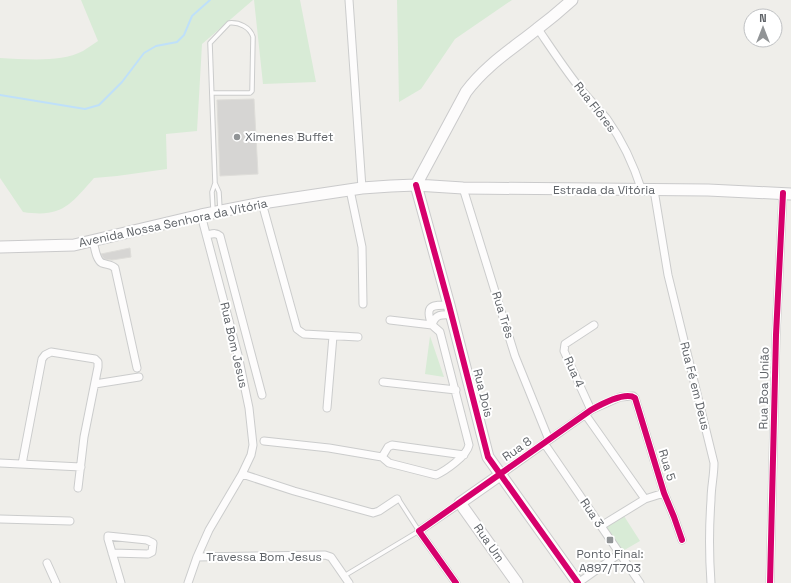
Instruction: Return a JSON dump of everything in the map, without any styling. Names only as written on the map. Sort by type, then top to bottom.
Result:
[{"type":"main road","points":[[416,185],[466,92],[472,84],[488,67],[538,29],[572,0]]},
{"type":"main road","points":[[423,174],[424,180],[429,186]]},
{"type":"main road","name":"Avenida Nossa Senhora da Vitória","points":[[0,247],[74,245],[201,215],[262,203],[362,188],[416,185]]},
{"type":"main road","name":"Estrada da Vitória","points":[[416,185],[464,188],[654,190],[787,194]]},
{"type":"main road","name":"Rua Dois","points":[[416,185],[451,310],[488,457],[578,583]]},
{"type":"main road","name":"Rua 8","points":[[460,502],[500,475]]},
{"type":"main road","name":"Rua Um","points":[[460,502],[517,583]]},
{"type":"street","points":[[349,0],[362,188]]},
{"type":"street","name":"Rua Flôres","points":[[538,29],[579,87],[608,121],[626,152],[642,191]]},
{"type":"street","name":"Rua Três","points":[[464,188],[515,356],[546,442]]},
{"type":"street","points":[[350,190],[362,246],[363,304]]},
{"type":"street","name":"Rua Fé em Deus","points":[[654,190],[668,275],[714,463],[709,543],[711,583]]},
{"type":"street","name":"Rua Boa União","points":[[770,583],[776,336],[787,194]]},
{"type":"street","points":[[262,203],[297,329],[304,334],[358,338]]},
{"type":"street","name":"Rua Bom Jesus","points":[[188,583],[197,557],[209,530],[242,474],[252,452],[253,438],[249,408],[238,355],[201,215]]},
{"type":"street","points":[[207,235],[214,233],[220,236],[262,394]]},
{"type":"street","points":[[93,241],[98,260],[103,264],[112,265],[115,268],[137,368]]},
{"type":"street","points":[[432,325],[429,315],[430,307],[433,305],[451,310]]},
{"type":"street","points":[[432,325],[434,319],[451,310]]},
{"type":"street","points":[[264,440],[330,448],[382,457],[389,463],[436,474],[464,455],[469,450],[469,445],[441,334],[438,329],[432,325],[390,320]]},
{"type":"street","name":"Rua 4","points":[[594,325],[565,344],[564,351],[588,412],[645,499]]},
{"type":"street","points":[[327,408],[333,336]]},
{"type":"street","points":[[22,464],[44,355],[51,352],[95,359],[98,362],[98,367],[84,437],[78,488]]},
{"type":"street","points":[[95,384],[139,377]]},
{"type":"street","points":[[383,382],[456,390]]},
{"type":"street","name":"Rua 8","points":[[500,475],[588,412],[620,397],[633,396]]},
{"type":"street","name":"Rua 5","points":[[633,396],[635,398],[664,493],[682,540]]},
{"type":"street","name":"Rua 3","points":[[546,442],[640,583]]},
{"type":"street","points":[[382,457],[388,447],[392,445],[464,455]]},
{"type":"street","points":[[0,463],[81,467]]},
{"type":"street","points":[[242,474],[294,491],[373,513],[379,511],[396,500]]},
{"type":"street","points":[[601,526],[645,499],[664,493]]},
{"type":"street","name":"Rua 8","points":[[419,531],[460,502]]},
{"type":"street","points":[[0,519],[70,521]]},
{"type":"street","points":[[419,531],[456,583]]},
{"type":"street","points":[[112,553],[148,554],[152,552],[153,543],[147,540],[110,536],[108,539],[112,553],[121,583]]},
{"type":"street","points":[[578,583],[620,554]]},
{"type":"street","name":"Travessa Bom Jesus","points":[[197,557],[325,555],[330,557],[349,583]]},
{"type":"street","points":[[48,563],[56,583]]},
{"type":"lane","points":[[212,93],[250,93],[252,91],[253,37],[251,31],[247,27],[233,22],[229,23],[210,42],[214,183],[212,192],[216,212]]},
{"type":"lane","points":[[214,183],[219,192],[216,212]]},
{"type":"lane","points":[[396,500],[399,500],[419,531]]},
{"type":"lane","name":"Rua 8","points":[[344,576],[419,531]]},
{"type":"green space","points":[[81,0],[253,0],[202,44],[197,131],[166,134],[167,169],[94,178],[78,196],[64,207],[56,211],[47,213],[23,212],[0,178],[0,58],[53,59],[74,55],[98,41]]},
{"type":"green space","points":[[254,0],[300,0],[316,82],[263,84]]},
{"type":"green space","points":[[397,0],[512,0],[455,39],[421,89],[399,102]]},
{"type":"green space","points":[[430,336],[444,377],[425,374]]},
{"type":"green space","points":[[624,516],[640,541],[621,552],[606,527]]},
{"type":"building","name":"Ximenes Buffet","points":[[254,99],[258,174],[220,176],[217,100]]},
{"type":"building","points":[[130,248],[131,257],[112,260],[104,259],[101,254]]},
{"type":"waterway","points":[[0,95],[85,109],[99,105],[122,82],[144,53],[156,46],[177,42],[184,35],[192,16],[210,0]]},
{"type":"cycle path","points":[[416,185],[488,457],[578,583]]},
{"type":"cycle path","points":[[770,583],[776,335],[783,193]]},
{"type":"cycle path","points":[[456,583],[419,531],[591,410],[619,397],[631,396],[635,398],[664,493],[682,540]]},
{"type":"place","name":"Ximenes Buffet","points":[[237,137]]},
{"type":"place","name":"Ponto Final: A897/T703","points":[[610,540]]}]
